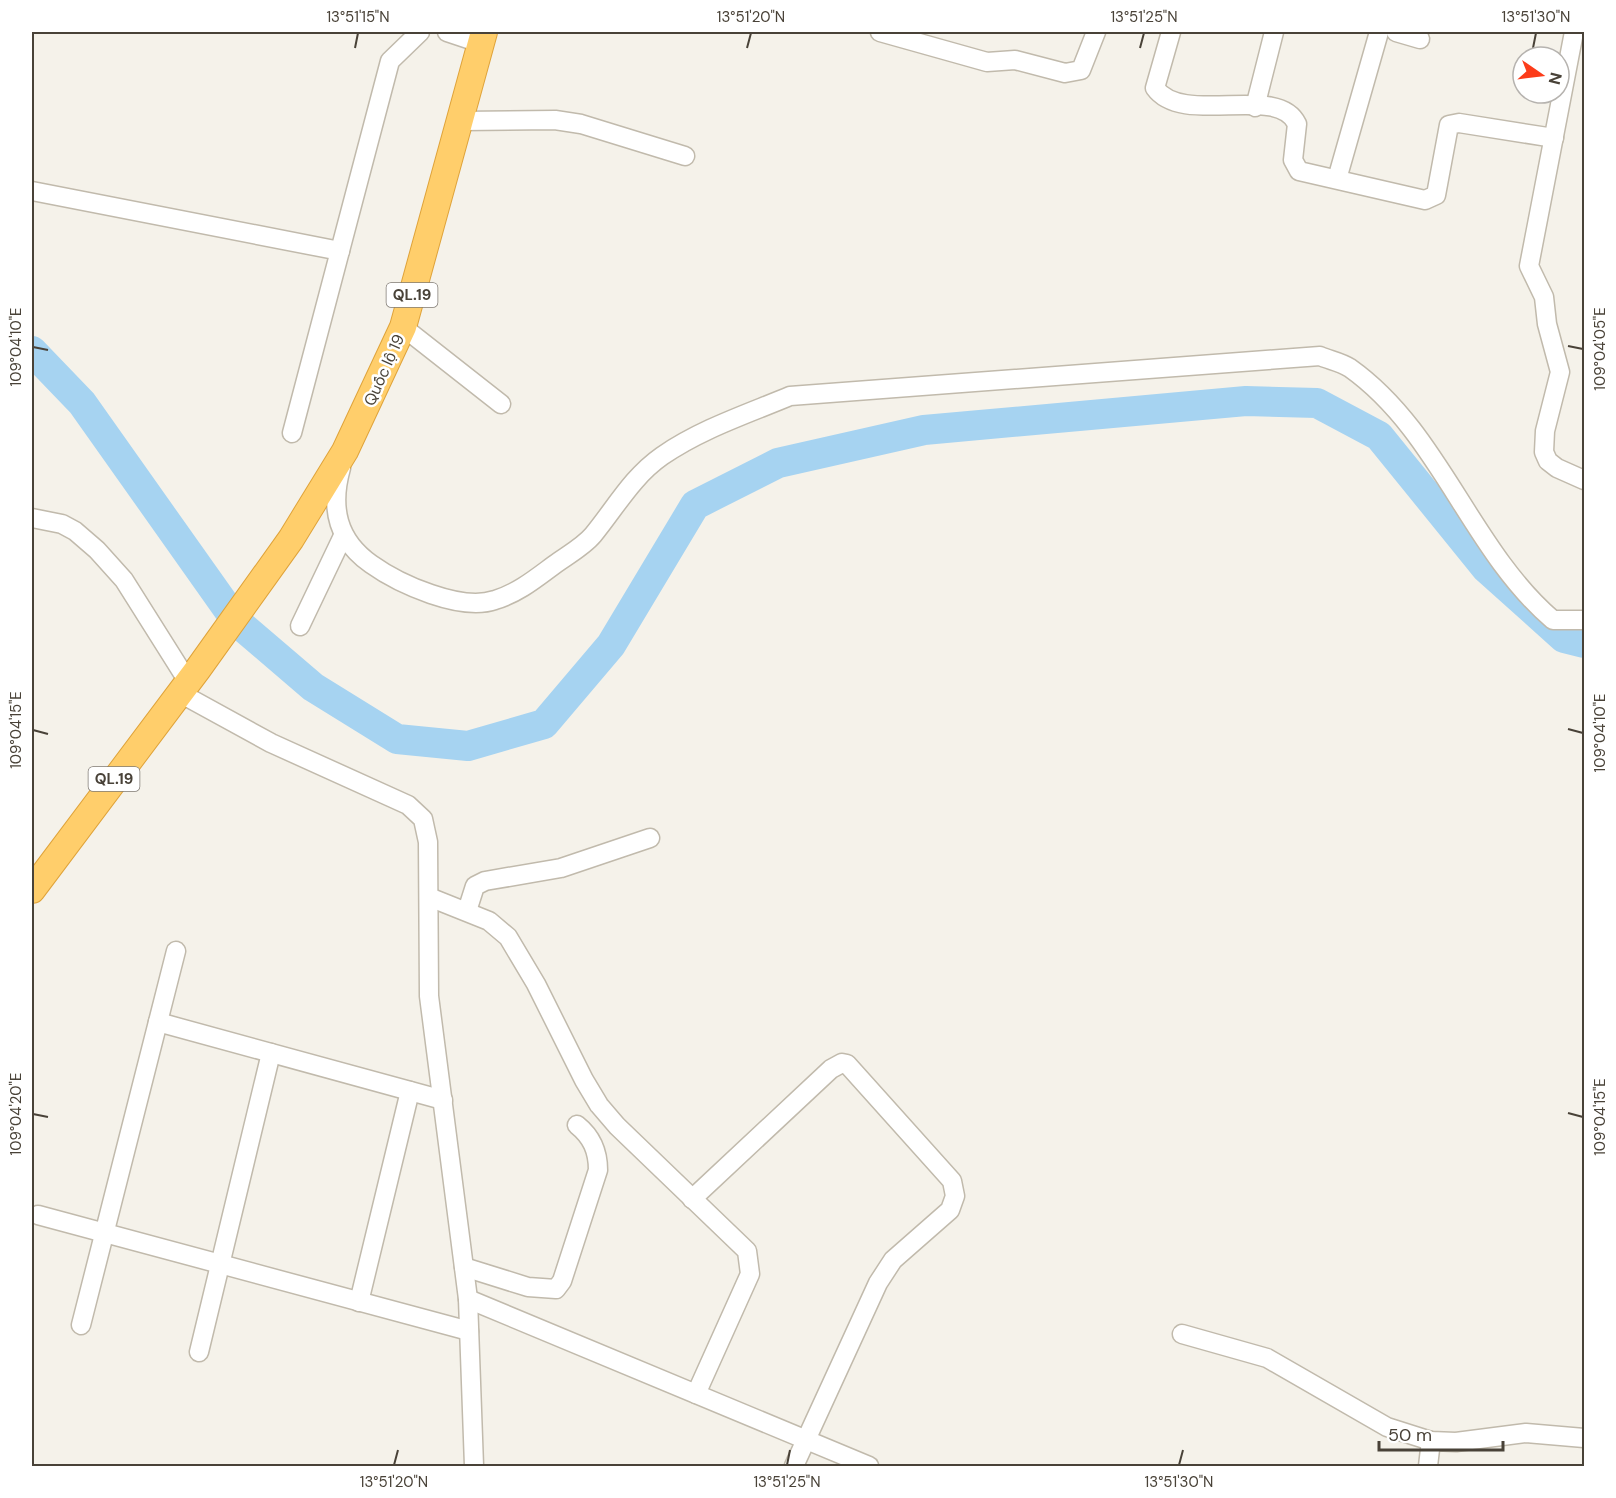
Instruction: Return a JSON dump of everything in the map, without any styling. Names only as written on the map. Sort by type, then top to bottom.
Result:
[{"type":"highway","name":"Quốc lộ 19","points":[[188,681],[291,539],[345,451],[403,327],[461,121],[482,37]]},
{"type":"highway","name":"QL.19","points":[[35,879],[188,681]]},
{"type":"street","points":[[292,433],[390,60],[420,32]]},
{"type":"street","points":[[447,32],[482,37]]},
{"type":"street","points":[[880,32],[987,62],[1015,60],[1065,73],[1081,70],[1096,32]]},
{"type":"street","points":[[1171,32],[1156,79],[1155,88],[1161,96],[1176,103],[1279,109],[1294,118],[1297,131],[1293,160],[1299,171],[1425,200],[1436,195],[1449,125],[1459,123],[1554,138]]},
{"type":"street","points":[[1255,107],[1274,32]]},
{"type":"street","points":[[1337,179],[1379,32]]},
{"type":"street","points":[[1396,32],[1420,39]]},
{"type":"street","points":[[1574,32],[1529,256],[1532,274],[1544,297],[1547,324],[1560,372],[1545,431],[1544,452],[1548,460],[1557,468],[1584,480]]},
{"type":"street","points":[[461,121],[555,120],[581,124],[685,156]]},
{"type":"street","points":[[32,191],[340,251]]},
{"type":"street","points":[[403,327],[501,404]]},
{"type":"street","points":[[345,451],[336,484],[336,501],[343,536],[370,563],[410,586],[465,601],[494,601],[523,588],[592,537],[625,490],[662,457],[709,430],[790,396],[1320,356],[1348,367],[1380,393],[1436,463],[1501,564],[1535,605],[1553,620],[1584,620]]},
{"type":"street","points":[[32,518],[69,527],[97,550],[124,580],[188,681],[271,743],[408,805],[423,819],[428,842],[427,972],[468,1299],[474,1467]]},
{"type":"street","points":[[300,626],[343,536]]},
{"type":"street","points":[[467,911],[475,886],[485,881],[561,868],[650,838]]},
{"type":"street","points":[[429,897],[489,921],[508,937],[536,984],[599,1104],[692,1199],[747,1251],[751,1267],[696,1394]]},
{"type":"street","points":[[81,1325],[176,951]]},
{"type":"street","points":[[158,1022],[443,1100]]},
{"type":"street","points":[[199,1352],[271,1053]]},
{"type":"street","points":[[692,1199],[831,1069],[842,1063],[847,1064],[952,1181],[955,1196],[950,1210],[885,1270],[794,1467]]},
{"type":"street","points":[[359,1302],[410,1091]]},
{"type":"street","points":[[464,1267],[528,1287],[556,1289],[562,1281],[598,1170],[598,1156],[594,1146],[587,1133],[577,1125]]},
{"type":"street","points":[[39,1215],[469,1331]]},
{"type":"street","points":[[468,1299],[869,1467]]},
{"type":"street","points":[[1182,1334],[1267,1358],[1387,1427],[1431,1441],[1456,1442],[1526,1433],[1584,1438]]},
{"type":"street","points":[[1428,1467],[1431,1441]]},
{"type":"waterway","points":[[32,351],[82,403],[237,622],[313,687],[397,739],[468,746],[544,724],[611,645],[695,505],[778,463],[924,430],[1246,401],[1317,403],[1379,436],[1486,568],[1564,638],[1584,643]]}]
